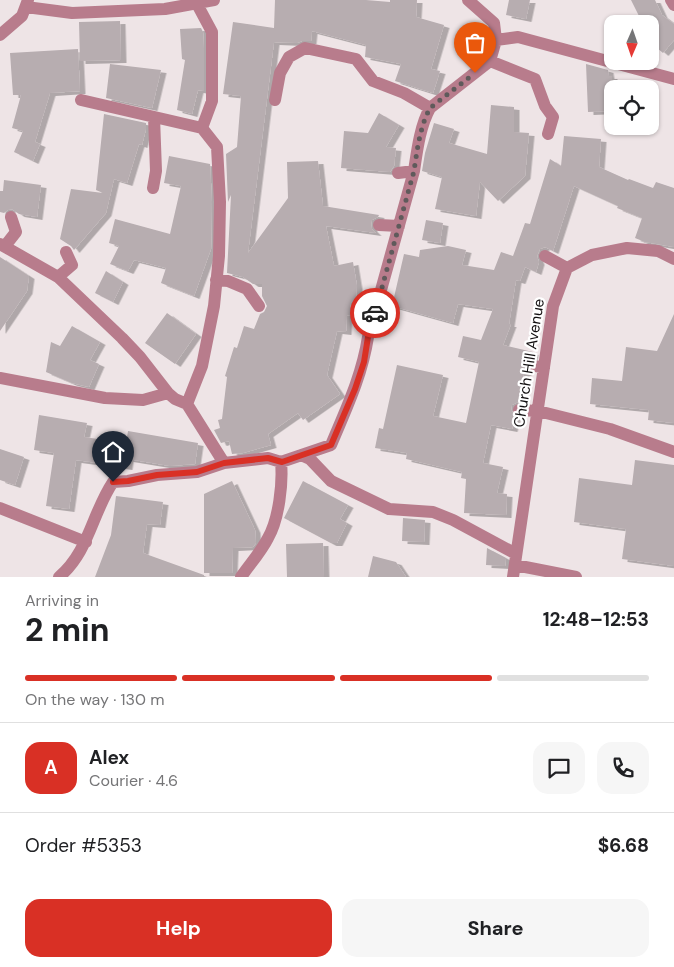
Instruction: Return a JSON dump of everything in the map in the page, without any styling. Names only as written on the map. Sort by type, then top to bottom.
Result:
[{"type":"street","points":[[0,35],[22,16],[27,4],[72,13],[165,9],[214,0]]},
{"type":"street","points":[[59,577],[72,565],[86,542],[106,491],[113,482],[157,475],[197,472],[224,463],[268,458],[282,462],[331,445],[355,389],[364,362],[368,337],[414,171],[426,116],[430,108],[490,61],[496,40],[494,23],[468,0]]},
{"type":"street","points":[[671,0],[674,5]]},
{"type":"street","points":[[197,4],[212,32],[212,101],[202,128]]},
{"type":"street","points":[[496,40],[518,37],[674,79]]},
{"type":"street","points":[[274,100],[280,73],[284,65],[289,58],[305,48],[356,59],[373,81],[404,93],[430,108]]},
{"type":"street","points":[[490,61],[535,79],[545,106],[553,117],[548,134]]},
{"type":"street","points":[[81,100],[202,128],[217,147],[220,220],[219,256],[214,306],[202,366],[186,404]]},
{"type":"street","points":[[153,188],[156,170],[154,118]]},
{"type":"street","points":[[398,173],[414,171]]},
{"type":"street","points":[[11,217],[16,232],[2,245],[58,277],[122,338],[140,357],[168,393],[186,404],[224,463]]},
{"type":"street","points":[[380,225],[399,226]]},
{"type":"street","points":[[545,256],[567,268],[592,254],[627,248],[658,252],[674,259]]},
{"type":"street","points":[[58,277],[72,265],[66,252]]},
{"type":"street","name":"Church Hill Avenue","points":[[515,565],[553,306],[567,268]]},
{"type":"street","points":[[216,280],[228,281],[247,289],[259,306]]},
{"type":"street","points":[[358,307],[377,307]]},
{"type":"street","points":[[531,365],[544,368]]},
{"type":"street","points":[[0,378],[104,398],[143,400],[168,393]]},
{"type":"street","points":[[519,410],[538,411],[610,429],[674,452]]},
{"type":"street","points":[[301,454],[310,459],[331,481],[389,509],[433,512],[446,517],[515,565],[576,577]]},
{"type":"street","points":[[241,577],[269,538],[276,519],[282,462]]},
{"type":"street","points":[[0,508],[86,542]]},
{"type":"building","points":[[275,0],[366,0],[390,2],[390,0],[417,0],[416,17],[444,25],[431,69],[440,71],[433,93],[395,81],[401,64],[365,57],[366,45],[312,31],[311,41],[297,43],[274,42],[248,253],[288,198],[287,162],[318,161],[323,206],[379,215],[372,220],[371,224],[372,229],[376,233],[326,226],[334,266],[353,262],[357,286],[356,299],[351,303],[350,307],[355,316],[347,315],[346,332],[337,331],[327,375],[340,394],[303,420],[298,413],[268,434],[271,445],[232,454],[229,441],[221,443],[214,430],[220,428],[218,420],[222,419],[227,377],[225,376],[234,347],[237,348],[244,326],[254,329],[260,314],[264,312],[267,306],[262,296],[262,284],[253,284],[243,277],[227,273],[231,195],[228,202],[226,154],[237,147],[241,96],[223,94],[233,22],[274,28]]},
{"type":"building","points":[[509,0],[530,0],[526,19],[506,15]]},
{"type":"building","points":[[631,0],[655,0],[662,15],[674,24],[674,40],[663,53],[659,50],[659,15],[638,15]]},
{"type":"building","points":[[120,21],[121,60],[80,61],[79,22]]},
{"type":"building","points":[[201,28],[204,49],[204,91],[198,90],[192,114],[177,110],[185,60],[182,59],[180,29]]},
{"type":"building","points":[[78,49],[80,91],[50,93],[35,142],[40,144],[33,161],[14,152],[23,131],[12,128],[21,95],[13,95],[10,53]]},
{"type":"building","points":[[110,64],[161,70],[152,108],[106,98]]},
{"type":"building","points":[[586,64],[608,70],[609,76],[612,76],[612,80],[604,80],[604,111],[588,112]]},
{"type":"building","points":[[491,105],[514,107],[514,132],[529,133],[525,176],[498,201],[480,182],[476,216],[435,209],[442,177],[422,171],[434,123],[454,129],[449,143],[487,154]]},
{"type":"building","points":[[379,113],[399,125],[386,147],[396,148],[394,166],[390,172],[341,168],[344,131],[368,133]]},
{"type":"building","points":[[104,114],[146,123],[146,129],[142,145],[139,144],[127,183],[114,179],[106,213],[74,250],[60,239],[71,189],[103,193],[96,190]]},
{"type":"building","points":[[564,136],[601,139],[599,167],[628,180],[653,188],[656,182],[674,188],[674,247],[645,242],[635,238],[642,218],[617,208],[618,206],[574,186],[553,251],[545,247],[540,249],[537,256],[539,262],[536,272],[525,267],[520,281],[516,280],[509,324],[511,324],[503,345],[533,352],[532,357],[525,359],[523,363],[523,368],[528,372],[524,373],[518,402],[512,405],[511,409],[515,417],[512,429],[491,425],[483,463],[503,467],[497,493],[507,494],[506,515],[464,513],[466,479],[461,478],[462,472],[406,459],[407,453],[375,448],[379,428],[383,429],[397,365],[443,375],[433,416],[466,423],[479,362],[458,357],[463,336],[481,340],[493,309],[458,304],[453,323],[392,306],[404,254],[419,257],[420,250],[448,246],[466,250],[462,265],[494,270],[501,252],[513,256],[525,223],[530,224],[550,159],[561,166]]},
{"type":"building","points":[[169,156],[210,164],[212,202],[211,249],[194,296],[161,283],[166,268],[134,260],[128,271],[110,264],[119,246],[109,243],[115,219],[170,234],[181,186],[164,183]]},
{"type":"building","points":[[4,180],[41,185],[37,217],[19,214],[12,209],[4,213],[0,212],[0,191],[3,191]]},
{"type":"building","points":[[426,220],[443,223],[440,243],[422,240]]},
{"type":"building","points":[[0,257],[29,276],[27,291],[0,331]]},
{"type":"building","points":[[106,271],[123,282],[113,302],[95,293]]},
{"type":"building","points":[[167,313],[196,334],[175,364],[145,343]]},
{"type":"building","points":[[674,314],[674,423],[648,420],[649,410],[590,404],[592,378],[622,381],[626,347],[657,351]]},
{"type":"building","points":[[72,326],[100,342],[90,360],[99,364],[89,387],[72,383],[46,372],[51,342],[60,346]]},
{"type":"building","points":[[39,415],[87,423],[84,437],[126,443],[128,431],[198,443],[195,464],[170,466],[128,459],[127,467],[76,460],[69,509],[46,506],[54,453],[34,450]]},
{"type":"building","points":[[0,449],[24,457],[15,485],[0,480]]},
{"type":"building","points":[[635,460],[674,465],[674,566],[622,559],[626,529],[574,522],[579,478],[632,485]]},
{"type":"building","points":[[232,481],[255,530],[256,543],[253,547],[233,548],[232,573],[204,573],[204,494]]},
{"type":"building","points":[[303,481],[348,505],[340,519],[347,523],[337,543],[331,543],[284,518]]},
{"type":"building","points":[[116,496],[163,502],[160,525],[147,524],[143,553],[204,575],[204,577],[95,577],[111,535]]},
{"type":"building","points":[[403,518],[425,520],[424,542],[402,541]]},
{"type":"building","points":[[323,543],[324,577],[287,577],[286,544]]},
{"type":"building","points":[[487,548],[506,558],[505,566],[486,565]]},
{"type":"building","points":[[373,556],[396,562],[406,577],[368,577]]},
{"type":"way so far","points":[[375,313],[414,171],[426,116],[430,108],[475,73]]},
{"type":"route","points":[[113,482],[157,475],[197,472],[224,463],[268,458],[282,462],[331,445],[355,389],[364,362],[368,337],[375,313]]}]
